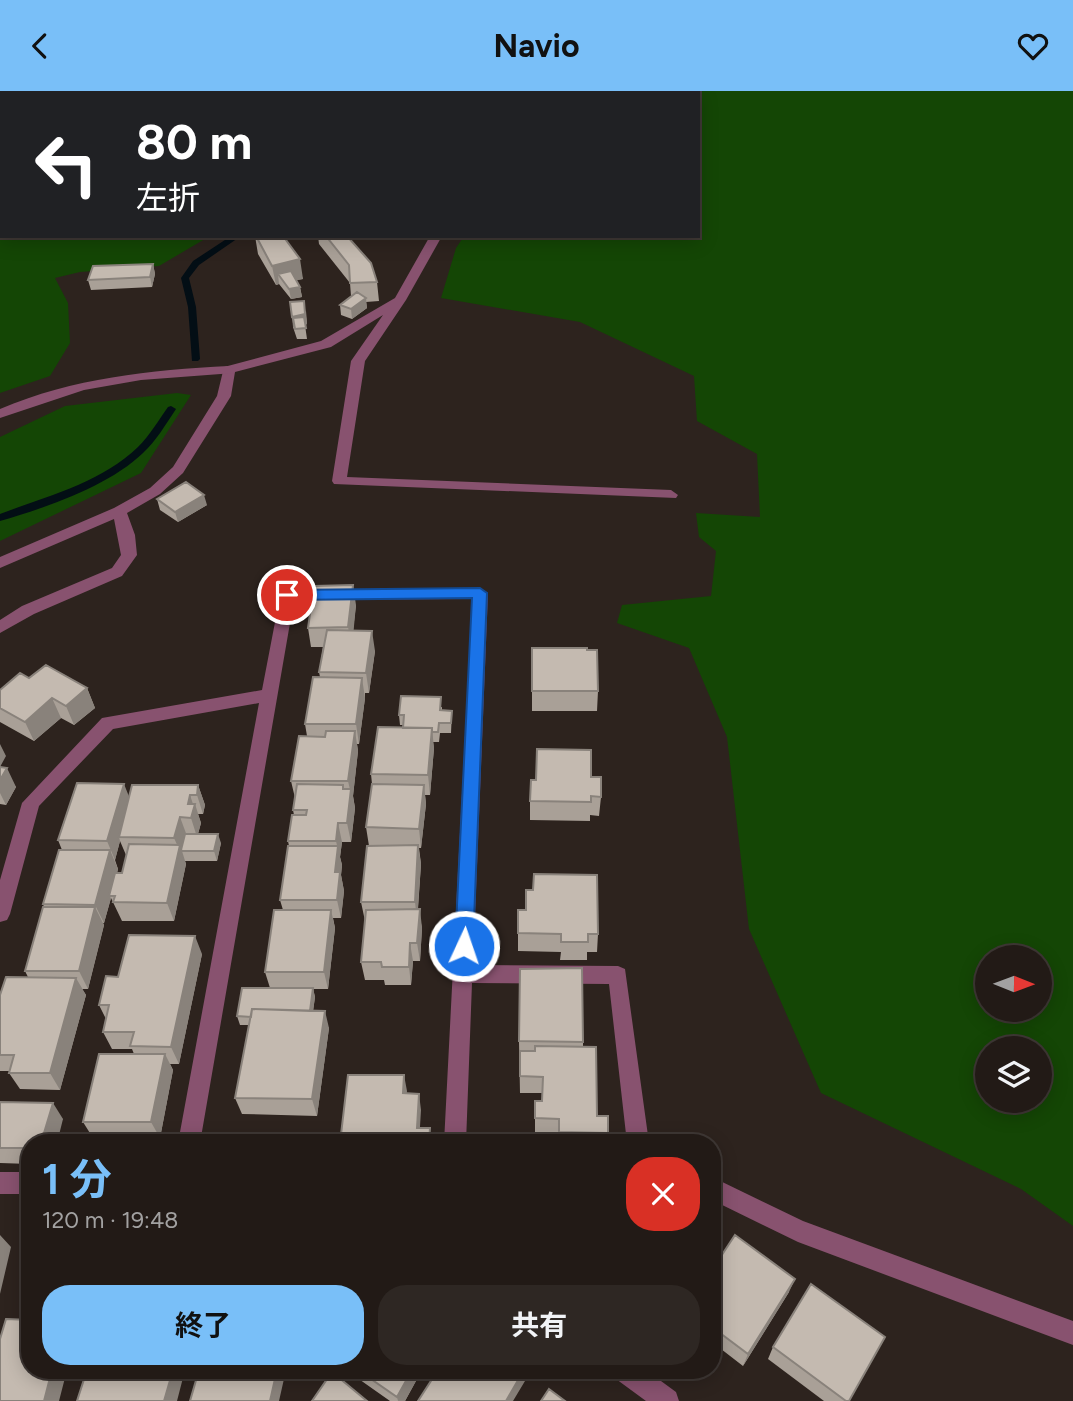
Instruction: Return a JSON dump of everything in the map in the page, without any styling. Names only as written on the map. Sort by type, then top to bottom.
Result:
[{"type":"street","points":[[435,238],[400,300],[358,361],[339,481],[671,495]]},
{"type":"street","points":[[0,414],[30,399],[84,385],[171,373],[229,370],[326,344],[400,300]]},
{"type":"street","points":[[0,563],[120,512],[155,491],[178,470],[224,396],[229,370]]},
{"type":"street","points":[[0,627],[28,610],[117,572],[129,555],[127,535],[120,512]]},
{"type":"street","points":[[190,1134],[287,595],[480,593],[455,1134]]},
{"type":"street","points":[[0,914],[31,803],[108,723],[269,695]]},
{"type":"street","points":[[463,974],[618,975],[637,1134]]},
{"type":"street","points":[[0,1183],[21,1182]]},
{"type":"street","points":[[721,1192],[798,1231],[1073,1333]]},
{"type":"street","points":[[637,1379],[667,1401]]},
{"type":"green space","points":[[700,91],[1073,91],[1073,1226],[1021,1189],[821,1093],[749,929],[727,737],[689,648],[617,623],[622,605],[711,596],[716,551],[699,537],[696,513],[760,517],[757,454],[697,421],[694,376],[580,322],[441,298],[456,248],[463,238],[700,238]]},
{"type":"green space","points":[[0,238],[207,238],[159,266],[80,272],[55,278],[68,303],[70,343],[50,376],[0,393]]},
{"type":"green space","points":[[177,393],[191,395],[141,473],[0,541],[0,437],[65,406]]},
{"type":"building","points":[[257,238],[284,238],[300,259],[272,266]]},
{"type":"building","points":[[328,238],[349,238],[371,263],[377,282],[350,283],[349,265]]},
{"type":"building","points":[[153,264],[150,277],[88,280],[93,266]]},
{"type":"building","points":[[291,271],[300,287],[289,289],[278,274]]},
{"type":"building","points":[[357,292],[366,298],[351,309],[340,305]]},
{"type":"building","points":[[304,301],[305,314],[292,317],[290,302]]},
{"type":"building","points":[[304,317],[306,328],[295,329],[293,318]]},
{"type":"building","points":[[186,482],[204,495],[175,512],[157,499]]},
{"type":"building","points":[[353,585],[348,627],[308,628],[314,586]]},
{"type":"building","points":[[327,630],[372,631],[366,673],[319,672]]},
{"type":"building","points":[[532,648],[597,650],[598,691],[532,691]]},
{"type":"building","points":[[46,665],[87,688],[66,706],[52,698],[25,722],[0,708],[0,690],[20,673],[29,678]]},
{"type":"building","points":[[313,677],[362,678],[356,724],[305,724]]},
{"type":"building","points":[[401,696],[441,697],[440,710],[452,711],[451,723],[439,723],[438,732],[432,732],[432,728],[403,728],[404,715],[399,715]]},
{"type":"building","points":[[378,727],[432,728],[428,775],[371,774]]},
{"type":"building","points":[[326,731],[355,731],[348,781],[291,781],[299,736],[325,737]]},
{"type":"building","points":[[537,749],[591,750],[591,777],[601,777],[601,797],[591,796],[591,802],[530,801],[531,780],[536,780]]},
{"type":"building","points":[[0,767],[7,768],[0,780]]},
{"type":"building","points":[[77,783],[124,784],[107,841],[58,840]]},
{"type":"building","points":[[297,784],[343,785],[343,789],[351,789],[347,823],[338,823],[336,841],[288,841],[292,815],[306,815],[307,810],[293,810]]},
{"type":"building","points":[[372,784],[424,785],[419,829],[366,827]]},
{"type":"building","points":[[132,785],[198,785],[197,795],[190,795],[188,804],[195,804],[191,818],[180,817],[174,838],[119,837]]},
{"type":"building","points":[[185,834],[218,834],[214,851],[182,851]]},
{"type":"building","points":[[129,844],[180,845],[167,903],[113,902],[115,896],[109,896],[115,873],[122,873]]},
{"type":"building","points":[[418,845],[415,902],[361,902],[367,846]]},
{"type":"building","points":[[288,846],[338,846],[335,872],[340,872],[337,900],[280,900]]},
{"type":"building","points":[[59,850],[110,850],[95,905],[43,904]]},
{"type":"building","points":[[534,874],[597,875],[598,934],[588,934],[588,942],[561,942],[561,934],[518,933],[518,910],[526,910],[526,890],[533,890]]},
{"type":"building","points":[[43,907],[95,907],[79,971],[25,971]]},
{"type":"building","points":[[420,909],[417,943],[410,943],[409,967],[382,967],[381,962],[361,962],[366,910]]},
{"type":"building","points":[[274,910],[331,910],[324,972],[265,972]]},
{"type":"building","points":[[129,935],[195,936],[171,1047],[130,1046],[134,1032],[103,1032],[109,1005],[99,1005],[106,976],[118,977]]},
{"type":"building","points":[[582,968],[583,1042],[519,1041],[520,969]]},
{"type":"building","points":[[6,977],[76,978],[50,1073],[9,1073],[14,1055],[0,1055],[0,995]]},
{"type":"building","points":[[242,988],[313,988],[310,1011],[252,1009],[251,1017],[237,1016]]},
{"type":"building","points":[[252,1009],[325,1011],[312,1099],[235,1098]]},
{"type":"building","points":[[535,1046],[596,1047],[597,1116],[608,1116],[608,1133],[559,1132],[559,1119],[535,1118],[535,1101],[542,1101],[543,1077],[520,1076],[520,1051],[535,1051]]},
{"type":"building","points":[[99,1054],[165,1054],[151,1122],[83,1122]]},
{"type":"building","points":[[348,1075],[404,1075],[403,1093],[419,1094],[417,1128],[430,1128],[430,1134],[341,1134]]},
{"type":"building","points":[[0,1102],[53,1103],[44,1134],[21,1134],[21,1148],[0,1148]]},
{"type":"building","points":[[735,1235],[795,1279],[748,1354],[721,1334],[721,1256]]},
{"type":"building","points":[[811,1284],[885,1337],[849,1401],[773,1347]]},
{"type":"building","points":[[6,1319],[21,1320],[21,1379],[50,1379],[44,1401],[0,1401],[0,1339]]},
{"type":"building","points":[[84,1379],[170,1379],[164,1401],[77,1401]]},
{"type":"building","points":[[196,1379],[275,1379],[270,1401],[190,1401]]},
{"type":"building","points":[[327,1379],[340,1379],[367,1401],[312,1401]]},
{"type":"building","points":[[371,1379],[407,1379],[397,1397]]},
{"type":"building","points":[[432,1379],[519,1379],[506,1401],[418,1401]]},
{"type":"building","points":[[549,1389],[565,1401],[541,1401]]},
{"type":"waterway","points":[[195,359],[192,307],[185,278],[196,263],[234,238]]},
{"type":"waterway","points":[[0,518],[70,492],[120,467],[145,446],[171,409]]},
{"type":"route","points":[[287,595],[480,593],[464,946]]}]
